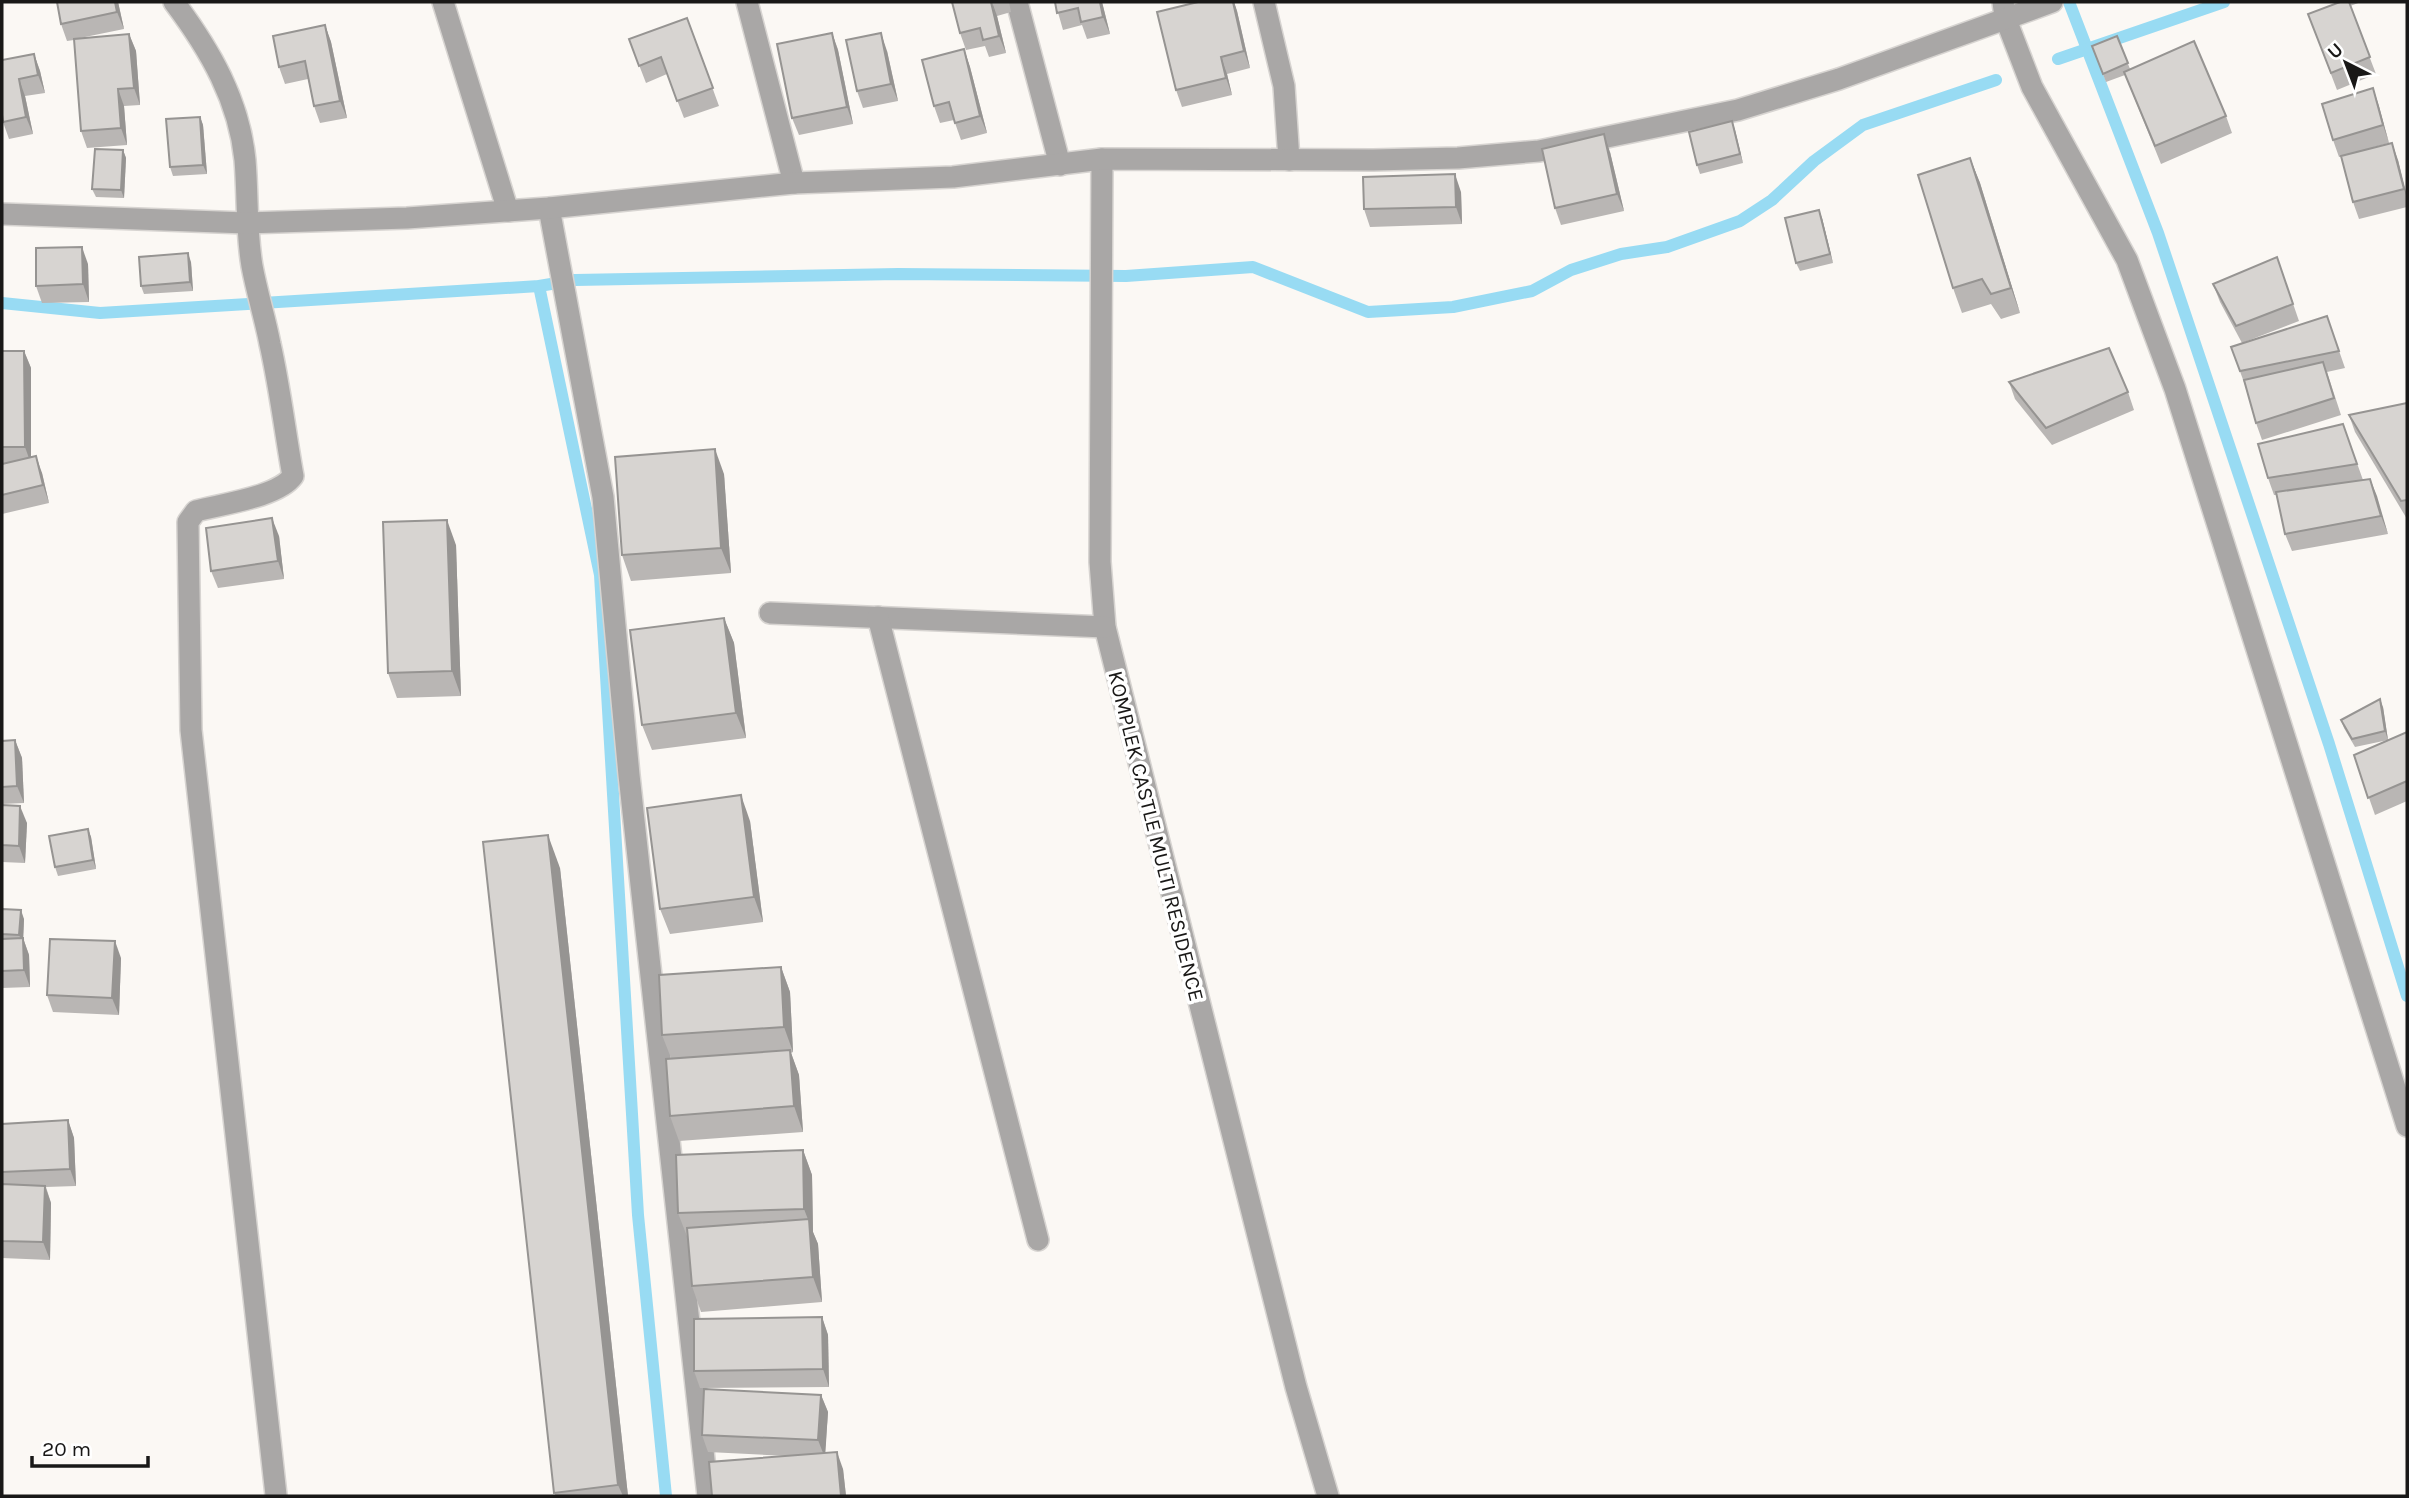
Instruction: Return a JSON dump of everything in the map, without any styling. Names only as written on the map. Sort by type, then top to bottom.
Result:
[{"type":"street","points":[[174,2],[232,96],[245,161],[246,223],[293,476],[286,485],[272,491],[195,511],[190,516],[191,730],[276,1495]]},
{"type":"street","points":[[443,2],[508,211]]},
{"type":"street","points":[[747,2],[794,183]]},
{"type":"street","points":[[1017,2],[1060,165]]},
{"type":"street","points":[[1264,2],[1284,86],[1289,160]]},
{"type":"street","points":[[2,214],[246,223],[508,211],[794,183],[953,177],[1102,159],[1458,158],[1539,151],[1613,138],[1750,106],[1839,79],[2004,10],[2031,9],[2052,2]]},
{"type":"street","points":[[2004,10],[2032,87],[2127,260],[2175,389],[2407,1126]]},
{"type":"street","name":"KOMPLEK CASTLE MULTI RESIDENCE","points":[[1102,159],[1100,562],[1105,628],[1296,1387],[1328,1496]]},
{"type":"street","points":[[548,208],[603,497],[610,550],[629,775],[708,1496]]},
{"type":"street","points":[[770,613],[1105,628]]},
{"type":"street","points":[[878,617],[1038,1240]]},
{"type":"building","points":[[57,2],[115,2],[117,12],[61,24]]},
{"type":"building","points":[[952,2],[991,2],[999,36],[983,40],[980,28],[960,33]]},
{"type":"building","points":[[1055,2],[1100,2],[1103,17],[1081,22],[1078,8],[1057,13]]},
{"type":"building","points":[[1198,2],[1233,2],[1244,51],[1221,57],[1226,78],[1176,90],[1157,12]]},
{"type":"building","points":[[2340,2],[2349,2],[2370,57],[2331,73],[2308,14]]},
{"type":"building","points":[[687,18],[713,88],[677,101],[661,57],[639,66],[629,39]]},
{"type":"building","points":[[325,25],[340,101],[314,106],[305,61],[279,67],[273,36]]},
{"type":"building","points":[[832,33],[847,107],[792,118],[777,44]]},
{"type":"building","points":[[881,33],[891,84],[857,91],[846,40]]},
{"type":"building","points":[[129,34],[134,88],[118,89],[121,128],[81,131],[74,39]]},
{"type":"building","points":[[2117,36],[2128,63],[2103,74],[2092,46]]},
{"type":"building","points":[[2194,41],[2226,116],[2155,146],[2124,72]]},
{"type":"building","points":[[964,49],[980,116],[955,123],[949,102],[934,106],[922,60]]},
{"type":"building","points":[[34,54],[38,75],[19,79],[26,117],[3,122],[2,60]]},
{"type":"building","points":[[2373,88],[2383,125],[2333,140],[2322,104]]},
{"type":"building","points":[[200,117],[203,165],[170,167],[166,119]]},
{"type":"building","points":[[1732,121],[1740,154],[1697,165],[1689,132]]},
{"type":"building","points":[[1604,134],[1617,194],[1555,208],[1542,149]]},
{"type":"building","points":[[2392,143],[2404,189],[2353,202],[2341,156]]},
{"type":"building","points":[[95,149],[123,150],[121,190],[92,189]]},
{"type":"building","points":[[1970,158],[2011,288],[1991,294],[1982,279],[1953,288],[1918,175]]},
{"type":"building","points":[[1455,174],[1456,207],[1364,209],[1363,177]]},
{"type":"building","points":[[1819,210],[1830,254],[1796,263],[1785,218]]},
{"type":"building","points":[[82,247],[83,284],[36,286],[36,248]]},
{"type":"building","points":[[188,253],[190,282],[141,286],[139,257]]},
{"type":"building","points":[[2277,257],[2293,304],[2236,326],[2213,284]]},
{"type":"building","points":[[2327,316],[2339,351],[2240,371],[2231,347]]},
{"type":"building","points":[[2109,348],[2128,392],[2046,428],[2009,382]]},
{"type":"building","points":[[2,351],[24,351],[25,447],[2,447]]},
{"type":"building","points":[[2323,362],[2334,398],[2256,423],[2244,380]]},
{"type":"building","points":[[2407,403],[2407,500],[2401,501],[2349,415]]},
{"type":"building","points":[[2343,424],[2357,464],[2268,478],[2258,444]]},
{"type":"building","points":[[715,449],[721,548],[622,555],[615,457]]},
{"type":"building","points":[[36,456],[43,485],[2,495],[2,464]]},
{"type":"building","points":[[2370,479],[2381,516],[2285,534],[2276,492]]},
{"type":"building","points":[[272,518],[278,561],[211,571],[206,528]]},
{"type":"building","points":[[447,520],[452,671],[388,673],[383,522]]},
{"type":"building","points":[[724,618],[736,713],[642,725],[630,630]]},
{"type":"building","points":[[2380,699],[2385,731],[2352,739],[2341,720]]},
{"type":"building","points":[[2407,732],[2407,781],[2368,798],[2354,755]]},
{"type":"building","points":[[15,740],[17,786],[2,787],[2,741]]},
{"type":"building","points":[[741,795],[754,897],[660,909],[647,808]]},
{"type":"building","points":[[2,805],[20,806],[19,846],[2,845]]},
{"type":"building","points":[[88,829],[93,860],[55,867],[49,836]]},
{"type":"building","points":[[548,835],[618,1485],[554,1493],[483,842]]},
{"type":"building","points":[[2,909],[21,910],[19,935],[2,934]]},
{"type":"building","points":[[23,938],[24,970],[2,971],[2,939]]},
{"type":"building","points":[[50,939],[115,941],[112,998],[47,995]]},
{"type":"building","points":[[781,967],[784,1027],[662,1035],[659,975]]},
{"type":"building","points":[[790,1050],[794,1106],[670,1116],[666,1059]]},
{"type":"building","points":[[68,1120],[70,1169],[2,1172],[2,1124]]},
{"type":"building","points":[[803,1150],[804,1209],[678,1213],[676,1155]]},
{"type":"building","points":[[2,1184],[45,1186],[43,1242],[2,1241]]},
{"type":"building","points":[[809,1219],[813,1277],[692,1286],[687,1228]]},
{"type":"building","points":[[822,1317],[823,1369],[694,1371],[694,1319]]},
{"type":"building","points":[[704,1389],[821,1395],[818,1440],[702,1435]]},
{"type":"building","points":[[837,1452],[841,1496],[712,1496],[709,1462]]},
{"type":"waterway","points":[[2069,2],[2158,233],[2329,744],[2407,996]]},
{"type":"waterway","points":[[2058,59],[2224,2]]},
{"type":"waterway","points":[[2,303],[100,313],[539,286],[575,280],[898,274],[1126,276],[1253,267],[1368,312],[1453,307],[1532,291],[1571,270],[1621,254],[1667,247],[1740,221],[1772,200],[1814,161],[1863,125],[1996,80]]},
{"type":"waterway","points":[[539,286],[600,575],[638,1215],[666,1496]]}]
